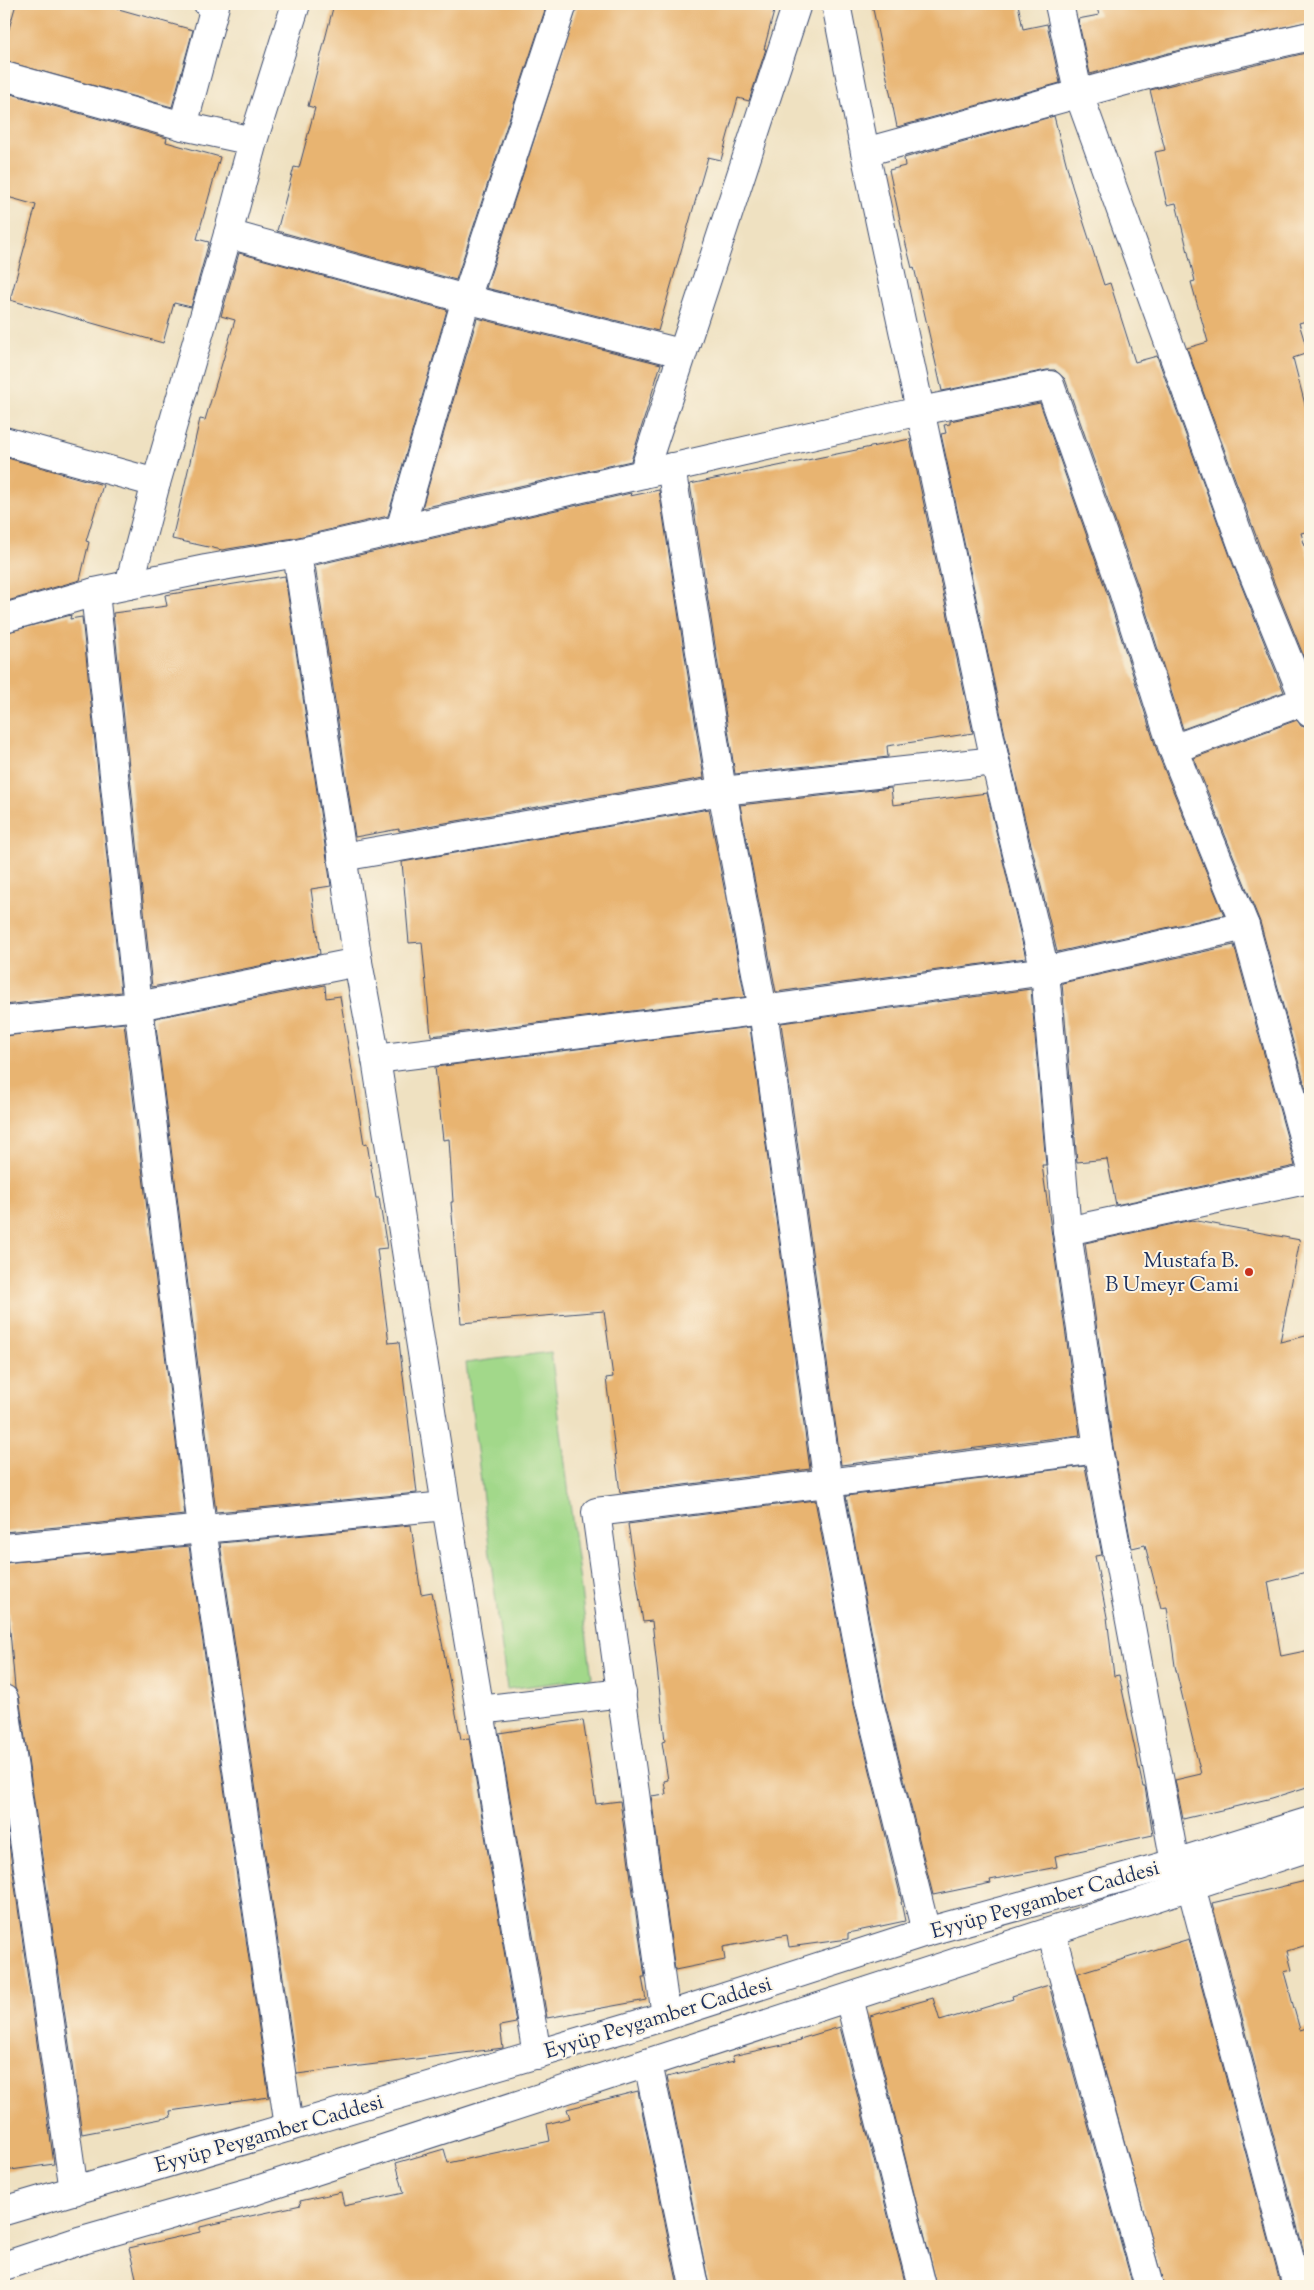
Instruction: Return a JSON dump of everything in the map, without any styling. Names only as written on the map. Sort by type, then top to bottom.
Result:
[{"type":"street","points":[[183,126],[215,6],[208,4]]},
{"type":"street","points":[[129,585],[253,141],[296,4]]},
{"type":"street","points":[[400,530],[466,299],[563,4]]},
{"type":"street","points":[[642,474],[798,4]]},
{"type":"street","points":[[836,4],[865,152],[995,762],[1045,971],[1067,1231],[1098,1449],[1175,1863]]},
{"type":"street","points":[[1059,4],[1078,92],[1248,561],[1307,707],[1173,749]]},
{"type":"street","points":[[865,152],[1078,92],[1310,36]]},
{"type":"street","points":[[4,76],[183,126],[253,141]]},
{"type":"street","points":[[228,234],[466,299],[681,353]]},
{"type":"street","points":[[4,618],[95,592],[296,553],[920,411],[1050,385],[1123,591],[1173,749],[1245,926],[1310,1162]]},
{"type":"street","points":[[4,441],[156,483]]},
{"type":"street","points":[[671,467],[722,791],[763,1010],[828,1484],[869,1702],[926,1932]]},
{"type":"street","points":[[296,553],[358,962],[376,1059],[446,1506],[537,2055]]},
{"type":"street","points":[[95,592],[138,1006],[202,1528],[289,2127]]},
{"type":"street","points":[[342,858],[722,791],[995,762]]},
{"type":"street","points":[[376,1059],[763,1010],[1045,971],[1245,926]]},
{"type":"street","points":[[4,1021],[138,1006],[358,962]]},
{"type":"street","points":[[1067,1231],[1310,1179]]},
{"type":"street","points":[[666,2016],[596,1512],[1098,1449]]},
{"type":"street","points":[[4,1548],[446,1506]]},
{"type":"street","points":[[480,1710],[622,1693]]},
{"type":"street","points":[[4,1699],[74,2190]]},
{"type":"street","name":"Eyyüp Peygamber Caddesi","points":[[4,2211],[666,2016],[926,1932],[1175,1863],[1310,1821]]},
{"type":"street","points":[[4,2266],[80,2241],[257,2190],[1310,1847]]},
{"type":"street","points":[[1191,1886],[1297,2286]]},
{"type":"street","points":[[1051,1932],[1149,2286]]},
{"type":"street","points":[[849,1998],[922,2286]]},
{"type":"street","points":[[648,2063],[694,2286]]},
{"type":"green space","points":[[551,1352],[592,1678],[507,1689],[466,1363]]},
{"type":"building","points":[[16,4],[101,4],[193,30],[172,107],[4,61],[4,46]]},
{"type":"building","points":[[334,4],[547,4],[456,280],[277,231],[294,167],[299,168],[315,108],[308,106]]},
{"type":"building","points":[[578,4],[776,4],[764,49],[766,49],[749,101],[738,98],[721,160],[708,157],[658,331],[486,288]]},
{"type":"building","points":[[872,4],[1018,4],[1023,29],[1047,24],[1060,83],[897,127]]},
{"type":"building","points":[[1096,4],[1310,4],[1310,21],[1176,51],[1090,74],[1078,19],[1099,15]]},
{"type":"building","points":[[1310,52],[1310,320],[1299,323],[1308,353],[1293,358],[1310,424],[1310,531],[1301,533],[1310,563],[1310,672],[1263,555],[1187,348],[1208,342],[1191,282],[1195,281],[1176,203],[1167,205],[1155,152],[1165,150],[1150,90]]},
{"type":"building","points":[[4,92],[167,138],[166,142],[220,157],[197,239],[209,242],[191,307],[174,303],[163,343],[10,300],[36,205],[4,196]]},
{"type":"building","points":[[1054,116],[1072,186],[1104,285],[1110,283],[1135,362],[1157,356],[1234,567],[1284,692],[1183,729],[1138,586],[1065,379],[1055,370],[1047,370],[942,391],[914,267],[912,268],[889,170],[905,166],[904,158]]},
{"type":"building","points":[[239,253],[447,310],[388,516],[294,538],[222,550],[172,539],[200,419],[205,420],[235,320],[221,316]]},
{"type":"building","points":[[477,318],[661,364],[631,461],[422,508]]},
{"type":"building","points":[[1040,403],[1108,596],[1158,754],[1224,915],[1057,952],[1010,758],[941,434],[946,433],[944,425],[950,424],[950,421]]},
{"type":"building","points":[[910,439],[973,733],[887,746],[888,757],[735,774],[690,484]]},
{"type":"building","points":[[4,457],[103,485],[86,541],[89,542],[80,580],[4,602]]},
{"type":"building","points":[[659,490],[704,778],[355,837],[315,565],[631,493],[630,496]]},
{"type":"building","points":[[285,576],[331,886],[311,889],[320,954],[152,987],[113,613],[167,606],[165,595]]},
{"type":"building","points":[[71,615],[70,619],[82,617],[121,992],[4,1005],[4,633]]},
{"type":"building","points":[[1297,720],[1301,726],[1310,728],[1310,1104],[1260,922],[1194,758]]},
{"type":"building","points":[[891,788],[893,805],[987,793],[1026,958],[776,992],[740,805]]},
{"type":"building","points":[[709,809],[745,997],[431,1036],[422,942],[409,943],[402,862]]},
{"type":"building","points":[[1234,945],[1295,1166],[1116,1205],[1107,1159],[1077,1162],[1062,983]]},
{"type":"building","points":[[325,985],[326,998],[340,996],[364,1144],[367,1143],[376,1198],[379,1198],[387,1248],[377,1249],[389,1343],[399,1342],[417,1493],[216,1512],[155,1018]]},
{"type":"building","points":[[1031,989],[1046,1165],[1042,1165],[1080,1435],[841,1465],[781,1023]]},
{"type":"building","points":[[124,1023],[185,1515],[4,1532],[4,1036]]},
{"type":"building","points":[[750,1027],[810,1469],[620,1493],[606,1378],[613,1377],[604,1311],[461,1323],[451,1202],[453,1202],[449,1139],[443,1140],[435,1067]]},
{"type":"building","points":[[1192,1220],[1300,1240],[1280,1342],[1310,1335],[1310,1571],[1268,1582],[1281,1656],[1310,1650],[1310,1786],[1272,1798],[1183,1819],[1175,1780],[1201,1774],[1175,1666],[1167,1607],[1161,1608],[1145,1545],[1132,1548],[1113,1446],[1085,1243]]},
{"type":"building","points":[[1085,1466],[1102,1555],[1095,1556],[1107,1617],[1114,1676],[1119,1675],[1143,1787],[1145,1787],[1153,1835],[1055,1856],[1057,1867],[990,1880],[991,1883],[933,1895],[884,1699],[846,1496]]},
{"type":"building","points":[[815,1500],[854,1705],[905,1921],[848,1933],[848,1939],[789,1947],[787,1935],[723,1947],[725,1960],[675,1970],[651,1796],[666,1794],[664,1781],[668,1780],[662,1742],[665,1741],[652,1621],[643,1622],[628,1524]]},
{"type":"building","points":[[411,1525],[421,1594],[432,1592],[461,1739],[469,1738],[516,2023],[500,2026],[503,2048],[297,2074],[220,1543]]},
{"type":"building","points":[[189,1546],[269,2097],[170,2111],[171,2117],[82,2134],[19,1697],[15,1688],[4,1563]]},
{"type":"building","points":[[583,1720],[596,1804],[620,1801],[645,1977],[642,1977],[646,2000],[547,2018],[499,1733]]},
{"type":"building","points":[[4,1808],[54,2164],[4,2171]]},
{"type":"building","points":[[1310,1880],[1310,1944],[1287,1951],[1292,1970],[1284,1972],[1300,2030],[1310,2027],[1310,2275],[1212,1903]]},
{"type":"building","points":[[1189,1939],[1281,2286],[1164,2286],[1078,1973]]},
{"type":"building","points":[[1049,1985],[1133,2286],[937,2286],[870,2016],[933,1998],[940,2021],[1013,1999],[1012,1996]]},
{"type":"building","points":[[840,2027],[906,2286],[709,2286],[667,2077],[734,2061],[732,2056],[801,2041],[800,2039]]},
{"type":"building","points":[[638,2091],[678,2286],[138,2286],[129,2248],[200,2232],[200,2227],[301,2205],[300,2201],[341,2192],[344,2206],[404,2193],[396,2163],[444,2149],[448,2163],[550,2141],[547,2124],[570,2118],[567,2109]]},
{"type":"place","name":"Mustafa B. B Umeyr Cami","points":[[1249,1272]]}]
